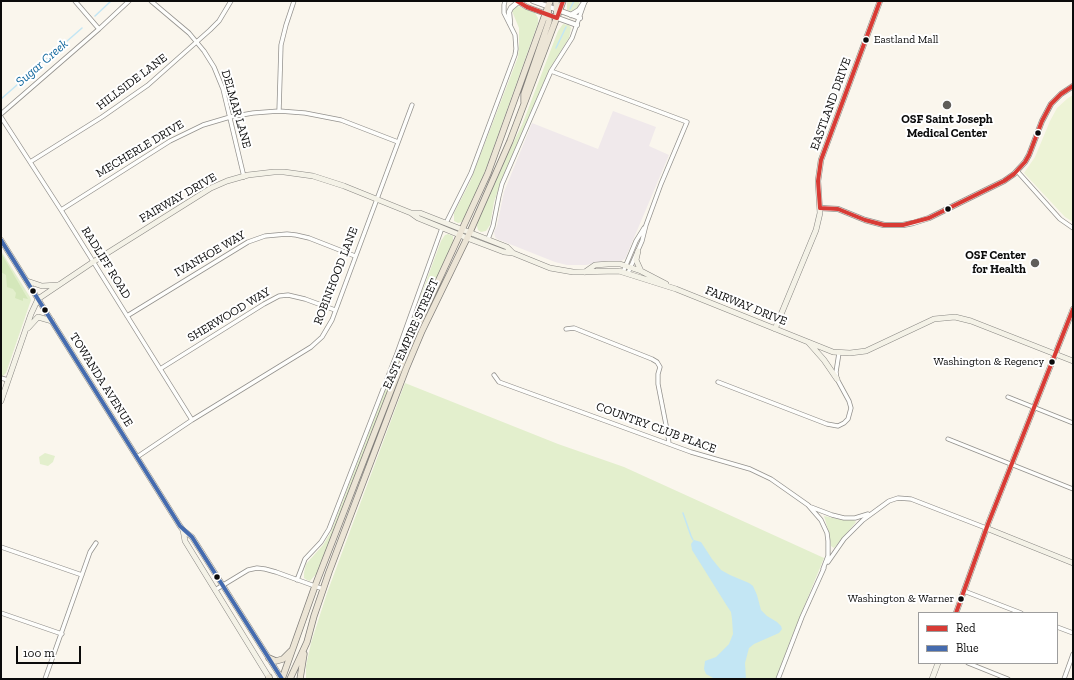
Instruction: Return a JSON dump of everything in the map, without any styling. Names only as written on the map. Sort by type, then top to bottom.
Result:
[{"type":"main road","points":[[556,1],[558,10]]},
{"type":"main road","name":"EAST EMPIRE STREET","points":[[290,679],[307,642],[323,589],[406,369],[422,331],[470,232],[524,105],[557,18],[558,10],[563,1]]},
{"type":"main road","name":"EASTLAND DRIVE","points":[[775,329],[818,225],[820,208],[818,181],[821,160],[880,1]]},
{"type":"main road","name":"EAST EMPIRE STREET","points":[[282,679],[314,586],[395,380],[414,334],[488,173],[547,14],[549,4]]},
{"type":"main road","points":[[524,105],[524,94],[547,29],[547,14]]},
{"type":"main road","name":"FAIRWAY DRIVE","points":[[38,298],[211,188],[244,176],[274,172],[313,176],[344,186],[412,213],[418,218],[442,228],[470,232],[488,239],[506,247],[513,253]]},
{"type":"main road","name":"FAIRWAY DRIVE","points":[[412,213],[420,213],[446,223],[462,232],[467,238],[559,270],[574,272],[613,271],[626,273],[676,289],[839,353]]},
{"type":"main road","name":"TOWANDA AVENUE","points":[[1,240],[183,530],[192,537],[282,679]]},
{"type":"main road","points":[[638,251],[636,260],[641,271]]},
{"type":"main road","name":"FAIRWAY DRIVE","points":[[585,272],[594,265],[615,264],[641,271],[676,289]]},
{"type":"main road","points":[[28,281],[42,286],[59,284]]},
{"type":"main road","points":[[1,401],[38,298]]},
{"type":"main road","points":[[956,612],[986,528],[1073,309]]},
{"type":"main road","points":[[25,332],[38,317],[52,321]]},
{"type":"main road","points":[[839,353],[859,352],[866,350],[934,319],[955,317],[972,321],[1073,361]]},
{"type":"main road","points":[[808,342],[824,360],[837,379]]},
{"type":"main road","points":[[986,528],[1073,563]]},
{"type":"main road","name":"TOWANDA AVENUE","points":[[183,530],[185,541],[206,572],[215,590],[270,678]]},
{"type":"main road","points":[[300,679],[302,660],[307,642]]},
{"type":"main road","points":[[269,658],[276,661],[283,659],[293,650]]},
{"type":"main road","points":[[932,679],[938,664]]},
{"type":"street","points":[[75,1],[99,29]]},
{"type":"street","points":[[1,114],[129,1]]},
{"type":"street","name":"DELMAR LANE","points":[[151,1],[157,3],[198,43],[214,67],[220,80],[244,176]]},
{"type":"street","name":"HILLSIDE LANE","points":[[30,162],[122,104],[158,77],[198,43],[219,21],[231,1]]},
{"type":"street","points":[[279,111],[281,45],[294,1]]},
{"type":"street","points":[[446,223],[471,173],[516,49],[514,30],[504,13],[505,1]]},
{"type":"street","points":[[533,1],[549,4],[558,10],[580,18]]},
{"type":"street","points":[[570,15],[576,12],[585,1]]},
{"type":"street","points":[[488,239],[493,226],[502,184],[551,71],[570,42],[585,1]]},
{"type":"street","points":[[510,23],[511,8],[518,2],[577,25]]},
{"type":"street","points":[[551,71],[687,122],[661,184],[638,251],[628,267]]},
{"type":"street","points":[[820,208],[838,209],[865,220],[884,225],[913,223],[929,218],[998,184],[1017,171],[1029,154],[1042,121],[1051,104],[1061,94],[1073,86]]},
{"type":"street","name":"ROBINHOOD LANE","points":[[137,457],[192,420],[313,346],[325,332],[335,310],[412,105]]},
{"type":"street","name":"MECHERLE DRIVE","points":[[61,210],[170,141],[203,125],[230,117],[279,111],[304,113],[334,118],[398,142]]},
{"type":"street","name":"RADLIFF ROAD","points":[[1,117],[192,420]]},
{"type":"street","points":[[1017,171],[1060,219],[1073,228]]},
{"type":"street","points":[[626,273],[636,241],[646,225]]},
{"type":"street","points":[[297,580],[305,559],[321,542],[329,530],[421,289],[442,228]]},
{"type":"street","name":"IVANHOE WAY","points":[[127,316],[248,242],[265,236],[287,234],[309,238],[355,256]]},
{"type":"street","name":"SHERWOOD WAY","points":[[160,369],[279,296],[292,295],[335,310]]},
{"type":"street","points":[[566,330],[574,328],[652,358],[657,362],[660,367],[658,384],[669,444]]},
{"type":"street","points":[[718,382],[827,424],[834,426],[841,425],[846,422],[852,408],[850,401],[837,379],[836,372],[839,353]]},
{"type":"street","name":"COUNTRY CLUB PLACE","points":[[494,375],[499,382],[691,452],[760,473],[786,489],[808,506],[821,520],[827,533],[827,560],[802,617],[778,679]]},
{"type":"street","points":[[1,378],[8,380]]},
{"type":"street","points":[[1008,397],[1073,423]]},
{"type":"street","points":[[948,439],[1073,489]]},
{"type":"street","name":"COUNTRY CLUB PLACE","points":[[823,570],[844,539],[871,513],[889,501],[901,498],[916,501],[986,528]]},
{"type":"street","name":"COUNTRY CLUB PLACE","points":[[808,506],[844,518],[855,518],[871,513]]},
{"type":"street","points":[[45,679],[90,552],[96,543]]},
{"type":"street","points":[[1,547],[82,575]]},
{"type":"street","points":[[215,590],[248,570],[257,568],[265,568],[323,589]]},
{"type":"street","points":[[964,591],[1018,612]]},
{"type":"street","points":[[1,613],[62,634]]},
{"type":"street","points":[[1058,627],[1073,633]]},
{"type":"street","points":[[1064,679],[1073,654]]},
{"type":"street","points":[[970,664],[1008,679]]},
{"type":"shaded area","points":[[613,111],[656,127],[649,146],[669,155],[625,259],[620,261],[606,261],[586,265],[567,265],[555,262],[497,239],[494,232],[497,226],[504,192],[532,123],[598,149]]},
{"type":"green space","points":[[567,1],[580,1],[577,9],[572,12],[567,10]]},
{"type":"green space","points":[[515,6],[535,13],[538,18],[538,23],[484,174],[465,218],[462,222],[458,223],[454,221],[454,213],[470,182],[518,57],[519,28],[512,11]]},
{"type":"green space","points":[[563,24],[569,25],[571,28],[569,38],[549,70],[501,182],[494,202],[490,225],[486,231],[481,232],[478,230],[478,221],[522,125],[558,31]]},
{"type":"green space","points":[[1073,95],[1073,222],[1065,217],[1024,173],[1035,157],[1057,108]]},
{"type":"green space","points":[[448,234],[453,236],[453,244],[401,357],[317,573],[310,581],[307,580],[304,578],[306,564],[323,545],[331,532],[441,241],[445,235]]},
{"type":"green space","points":[[1,251],[31,300],[6,373],[3,376],[1,376]]},
{"type":"green space","points":[[1,253],[28,299],[23,298],[23,301],[15,298],[16,293],[13,289],[7,287],[6,275],[1,272]]},
{"type":"green space","points":[[405,383],[558,444],[624,467],[824,558],[776,679],[306,679],[306,666],[311,643],[327,593]]},
{"type":"green space","points":[[45,453],[55,456],[53,462],[48,466],[40,464],[39,457]]},
{"type":"green space","points":[[824,516],[843,520],[854,520],[856,522],[834,548],[831,546]]},
{"type":"water","points":[[694,540],[701,542],[721,570],[753,586],[761,610],[781,626],[782,629],[779,633],[754,644],[749,648],[745,663],[746,679],[715,679],[706,674],[704,669],[705,661],[716,657],[729,644],[733,634],[732,619],[731,612],[692,550],[691,544]]},
{"type":"waterway","name":"Sugar Creek","points":[[95,16],[111,1]]},
{"type":"waterway","points":[[570,9],[574,1]]},
{"type":"waterway","points":[[556,48],[566,27]]},
{"type":"waterway","name":"Sugar Creek","points":[[1,99],[82,28]]},
{"type":"waterway","points":[[683,513],[693,540]]},
{"type":"transit line","name":"Red","points":[[517,1],[527,7],[557,18],[563,1]]},
{"type":"transit line","name":"Red","points":[[820,208],[818,181],[821,160],[880,1]]},
{"type":"transit line","name":"Red","points":[[820,208],[838,209],[865,220],[884,225],[903,225],[929,218],[1004,181],[1014,174],[1029,155],[1042,121],[1051,104],[1061,94],[1073,86]]},
{"type":"transit line","name":"Blue","points":[[1,240],[180,526],[192,537],[282,679]]},
{"type":"transit line","name":"Red","points":[[956,612],[988,524],[1073,309]]},
{"type":"place","name":"Eastland Mall","points":[[866,40]]},
{"type":"place","name":"OSF Saint Joseph Medical Center","points":[[947,105]]},
{"type":"place","name":"OSF Center for Health","points":[[1035,263]]},
{"type":"place","name":"Washington & Regency","points":[[1052,362]]},
{"type":"place","name":"Washington & Warner","points":[[961,599]]}]
